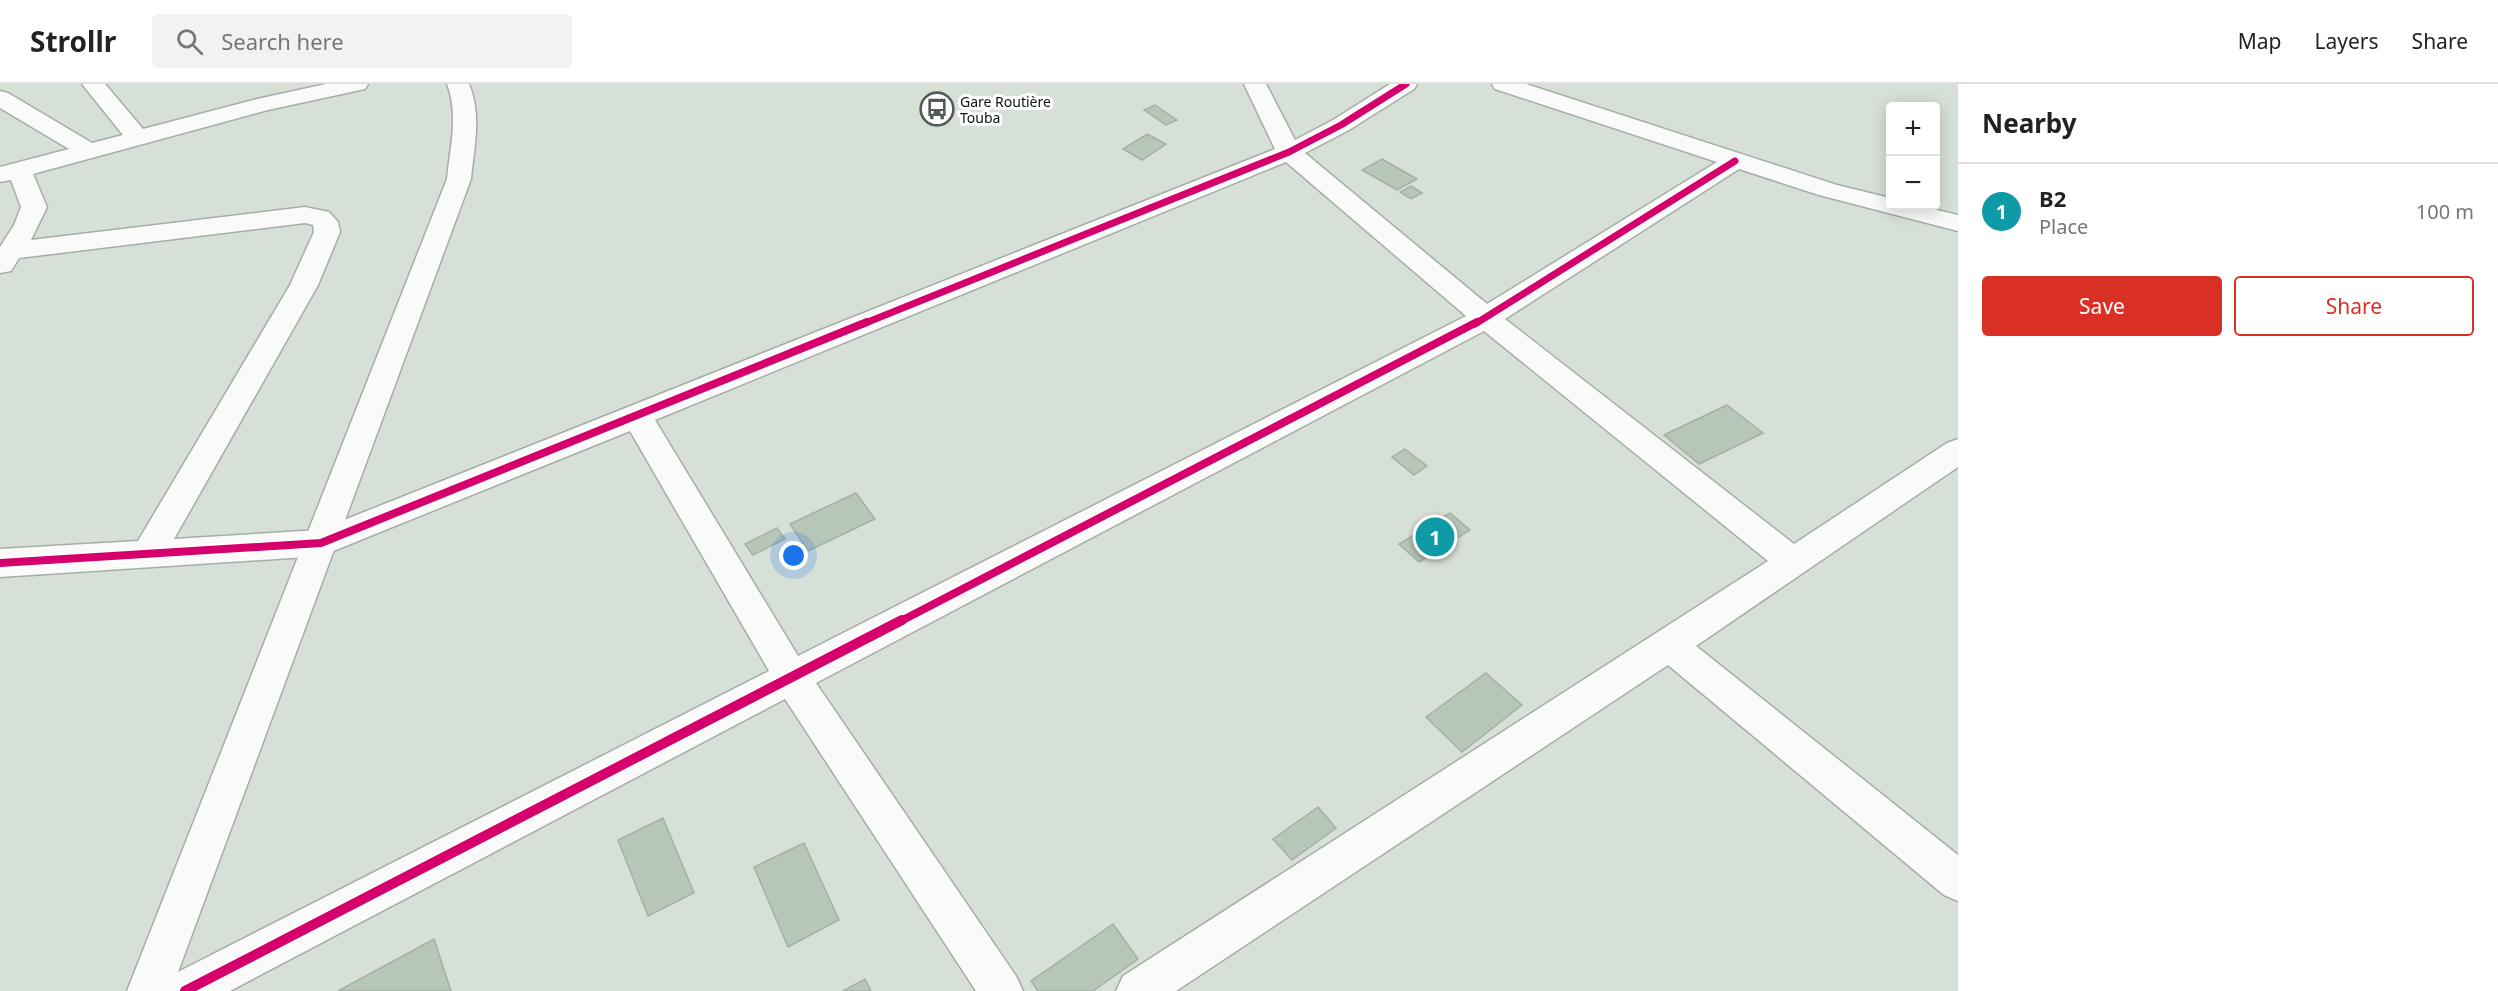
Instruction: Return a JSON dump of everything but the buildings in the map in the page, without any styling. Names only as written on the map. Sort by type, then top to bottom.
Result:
[{"type":"street","points":[[93,84],[137,137]]},
{"type":"street","points":[[5,260],[27,225],[34,207],[9,172],[137,137],[357,84]]},
{"type":"street","points":[[149,991],[459,179],[464,121],[463,93],[458,84]]},
{"type":"street","points":[[1255,84],[1289,152],[1485,318],[1792,561]]},
{"type":"street","points":[[0,563],[321,543],[1289,152],[1341,125],[1406,84]]},
{"type":"street","points":[[1503,84],[1828,190],[1958,223]]},
{"type":"street","points":[[0,98],[89,151]]},
{"type":"street","points":[[185,991],[1485,318],[1735,161]]},
{"type":"street","points":[[5,260],[305,215],[320,218],[325,222],[327,232],[304,285],[148,554]]},
{"type":"street","points":[[636,415],[792,678],[1001,991]]},
{"type":"street","points":[[1138,991],[1669,645],[1958,451]]},
{"type":"street","points":[[1669,645],[1958,881]]},
{"type":"cycle path","points":[[0,563],[321,543],[1289,152],[1341,125],[1406,84]]},
{"type":"cycle path","points":[[185,991],[1486,318],[1735,161]]},
{"type":"place","name":"Gare Routière Touba","points":[[937,109]]},
{"type":"place","name":"B2","points":[[1435,537]]}]
